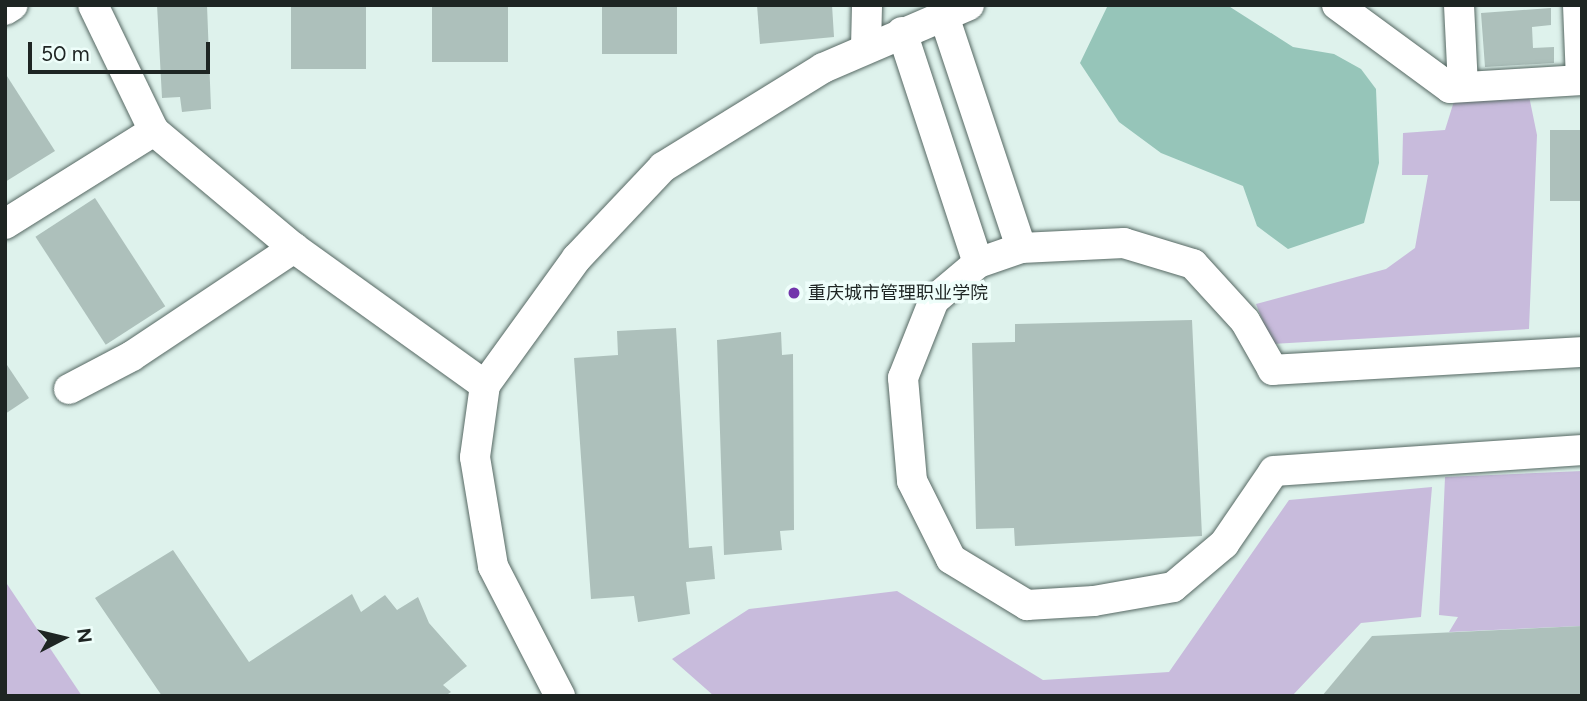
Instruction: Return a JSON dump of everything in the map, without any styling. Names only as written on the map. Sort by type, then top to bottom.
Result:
[{"type":"street","points":[[5,10],[13,5]]},
{"type":"street","points":[[93,5],[154,131],[294,248],[485,386]]},
{"type":"street","points":[[866,47],[867,5]]},
{"type":"street","points":[[1337,5],[1450,88],[1581,80],[1578,5]]},
{"type":"street","points":[[1459,5],[1463,87]]},
{"type":"street","points":[[560,696],[493,566],[475,457],[485,386],[577,258],[663,167],[823,68],[866,47],[956,11],[1021,248]]},
{"type":"street","points":[[902,32],[978,263]]},
{"type":"street","points":[[5,224],[154,131]]},
{"type":"street","points":[[1582,352],[1273,370],[1245,321],[1193,264],[1124,243],[1021,248],[978,263],[934,300],[903,378],[912,481],[951,559],[1027,605],[1094,601],[1173,587],[1224,544],[1274,471],[1582,450]]},
{"type":"street","points":[[69,389],[132,356],[294,248]]},
{"type":"shaded area","points":[[1108,5],[1227,5],[1293,47],[1334,54],[1361,69],[1376,89],[1379,163],[1364,223],[1288,249],[1257,226],[1243,186],[1161,153],[1119,122],[1080,63]]},
{"type":"shaded area","points":[[1529,96],[1537,135],[1529,329],[1272,344],[1256,304],[1386,269],[1415,248],[1428,175],[1402,175],[1403,133],[1445,130],[1455,98]]},
{"type":"shaded area","points":[[1582,471],[1582,626],[1449,632],[1458,617],[1439,615],[1445,477]]},
{"type":"shaded area","points":[[1432,487],[1421,617],[1361,623],[1292,696],[714,696],[672,659],[749,609],[897,591],[1043,680],[1169,672],[1289,500]]},
{"type":"shaded area","points":[[5,581],[82,696],[5,696]]},
{"type":"building","points":[[157,5],[207,5],[211,109],[182,112],[180,97],[162,98]]},
{"type":"building","points":[[291,5],[366,5],[366,69],[291,69]]},
{"type":"building","points":[[432,5],[508,5],[508,62],[432,62]]},
{"type":"building","points":[[602,5],[677,5],[677,54],[602,54]]},
{"type":"building","points":[[757,5],[832,5],[834,37],[760,44]]},
{"type":"building","points":[[1551,8],[1551,25],[1532,27],[1533,48],[1554,47],[1554,63],[1485,67],[1481,13]]},
{"type":"building","points":[[5,73],[55,151],[5,182]]},
{"type":"building","points":[[1550,130],[1582,130],[1582,201],[1550,201]]},
{"type":"building","points":[[95,198],[165,306],[106,345],[35,237]]},
{"type":"building","points":[[1192,320],[1202,536],[1015,546],[1014,528],[976,529],[972,343],[1015,342],[1015,324]]},
{"type":"building","points":[[676,328],[689,548],[712,546],[715,579],[686,582],[690,614],[638,622],[634,596],[591,599],[574,358],[618,355],[617,331]]},
{"type":"building","points":[[781,332],[782,355],[793,354],[794,530],[780,531],[782,550],[724,555],[717,340]]},
{"type":"building","points":[[5,362],[29,398],[5,414]]},
{"type":"building","points":[[173,550],[249,662],[352,594],[361,612],[385,595],[397,610],[418,597],[429,623],[467,666],[443,685],[451,692],[445,696],[162,696],[95,598]]},
{"type":"building","points":[[1582,626],[1582,696],[1322,696],[1372,636]]},
{"type":"place","name":"重庆城市管理职业学院","points":[[794,293]]}]
